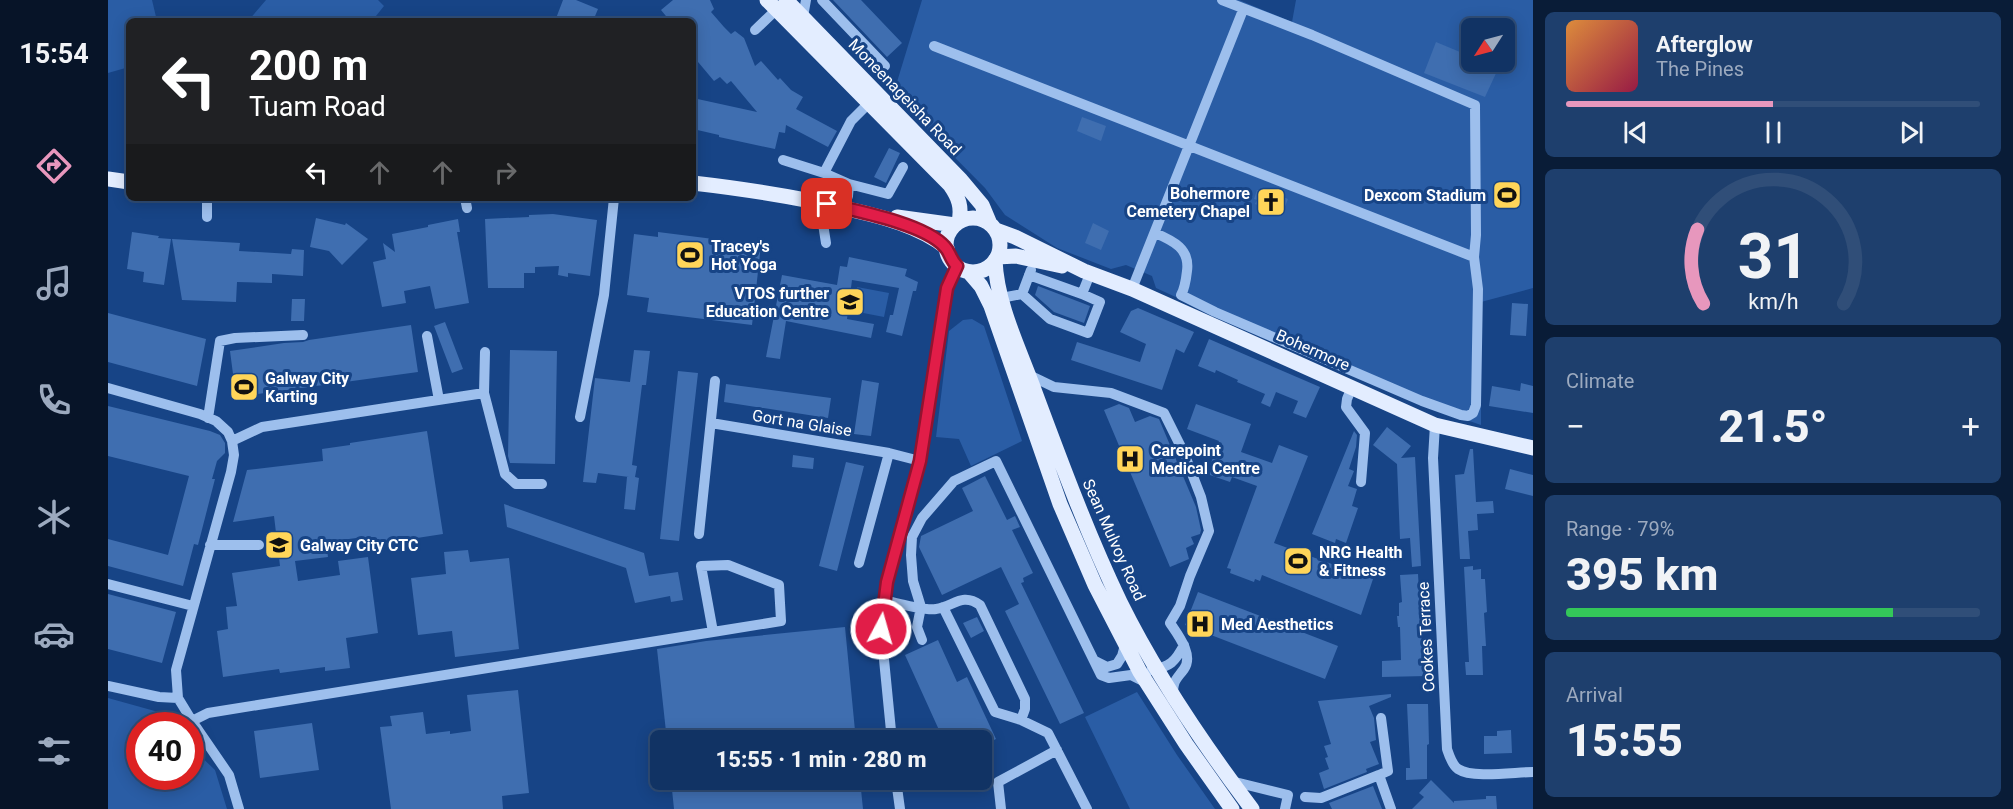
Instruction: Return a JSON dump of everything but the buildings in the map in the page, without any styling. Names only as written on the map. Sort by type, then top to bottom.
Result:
[{"type":"main road","name":"Moneenageisha Road","points":[[777,3],[803,17],[961,180],[982,205],[993,227]]},
{"type":"main road","name":"Moneenageisha Road","points":[[777,3],[954,191],[960,205],[957,224]]},
{"type":"main road","points":[[108,179],[126,182]]},
{"type":"main road","points":[[696,183],[827,204],[879,216],[957,224],[975,218],[993,227],[1000,243],[996,258],[981,271],[963,269],[948,255],[946,248],[949,234],[957,224]]},
{"type":"main road","points":[[879,216],[933,238],[946,248]]},
{"type":"main road","name":"Bohermore","points":[[993,227],[1087,272],[1132,289],[1435,425],[1533,448]]},
{"type":"main road","name":"Bohermore","points":[[996,258],[1016,256],[1087,272]]},
{"type":"main road","name":"Sean Mulvoy Road","points":[[996,258],[1001,298],[1091,538],[1121,603],[1173,695],[1251,809]]},
{"type":"main road","name":"Sean Mulvoy Road","points":[[963,269],[981,286],[991,306],[1060,504],[1095,585],[1144,678],[1232,809]]},
{"type":"street","points":[[803,17],[806,0]]},
{"type":"street","points":[[822,0],[885,66]]},
{"type":"street","points":[[1155,233],[1165,237],[1186,254],[1189,261],[1186,282],[1181,295],[1224,316],[1422,401],[1468,416],[1473,412],[1476,405],[1478,289],[1474,257],[1476,235],[1475,105],[1312,35],[1222,0]]},
{"type":"street","points":[[755,30],[777,3]]},
{"type":"street","points":[[1132,289],[1243,9]]},
{"type":"street","points":[[934,46],[1474,257]]},
{"type":"street","points":[[824,173],[851,121],[869,103]]},
{"type":"street","points":[[783,160],[849,184],[888,194],[903,167]]},
{"type":"street","points":[[843,208],[848,196],[849,184]]},
{"type":"street","points":[[207,201],[207,217]]},
{"type":"street","points":[[580,417],[604,295],[614,201]]},
{"type":"street","points":[[826,243],[823,224],[827,204]]},
{"type":"street","points":[[1022,294],[1035,260]]},
{"type":"street","points":[[891,730],[881,629],[884,600],[893,558],[920,461],[947,288],[963,269]]},
{"type":"street","points":[[1082,294],[1087,272]]},
{"type":"street","points":[[1022,294],[1050,319],[1088,333],[1100,302],[1029,275]]},
{"type":"street","points":[[1001,298],[1022,294]]},
{"type":"street","points":[[208,418],[220,341],[235,338],[303,335]]},
{"type":"street","points":[[427,336],[439,400]]},
{"type":"street","points":[[485,352],[484,393],[505,474],[516,484],[542,484]]},
{"type":"street","points":[[1029,375],[1054,387],[1111,393],[1164,413],[1184,453],[1201,498],[1209,531],[1180,606],[1170,623],[1184,645],[1187,658],[1186,666],[1173,682],[1173,695]]},
{"type":"street","points":[[699,534],[716,381]]},
{"type":"street","points":[[1352,387],[1346,406],[1365,434],[1361,482]]},
{"type":"street","points":[[108,388],[216,421],[228,432],[232,441],[234,455],[231,472],[176,670],[178,698],[187,712]]},
{"type":"street","points":[[232,441],[262,427],[484,393]]},
{"type":"street","name":"Gort na Glaise","points":[[711,423],[889,453],[920,461]]},
{"type":"street","name":"Cookes Terrace","points":[[1435,425],[1433,458],[1447,749],[1457,769],[1472,774],[1533,772]]},
{"type":"street","points":[[859,563],[889,453]]},
{"type":"street","points":[[922,640],[917,627],[921,607],[914,581],[911,555],[912,537],[922,519],[954,481],[996,461],[1101,675],[1109,678],[1131,675],[1144,678],[1173,662],[1184,645]]},
{"type":"street","points":[[210,546],[259,544]]},
{"type":"street","points":[[204,715],[781,621],[779,585],[728,565],[701,566],[712,632]]},
{"type":"street","points":[[108,584],[193,606]]},
{"type":"street","points":[[884,600],[934,610],[964,599],[973,600],[980,605],[1025,699],[1025,709],[1021,720]]},
{"type":"street","points":[[943,607],[995,712],[1021,720],[1048,733],[1087,809]]},
{"type":"street","points":[[1094,661],[1107,667],[1118,664],[1125,645]]},
{"type":"street","points":[[108,686],[159,697],[178,698]]},
{"type":"street","points":[[1305,797],[1321,798],[1388,771],[1381,718]]},
{"type":"street","points":[[204,739],[229,775],[239,809]]},
{"type":"street","points":[[1001,809],[998,782],[1057,750]]},
{"type":"street","points":[[1379,775],[1391,809]]},
{"type":"street","points":[[1231,781],[1288,795],[1285,809]]},
{"type":"street","points":[[897,790],[900,809]]},
{"type":"shaded area","points":[[108,0],[152,0],[156,18],[126,18],[126,68],[108,73]]},
{"type":"shaded area","points":[[266,0],[378,0],[384,6],[374,18],[251,18]]},
{"type":"shaded area","points":[[922,0],[1239,0],[1292,22],[1296,0],[1533,0],[1533,288],[1481,302],[1481,425],[1358,378],[1236,325],[1156,288],[1152,276],[1126,265],[1111,269],[1057,248],[1005,215],[985,188],[893,95]]},
{"type":"shaded area","points":[[857,287],[889,293],[884,317],[853,311]]},
{"type":"shaded area","points":[[972,319],[984,326],[1022,441],[971,466],[959,439],[936,437],[949,331],[963,320]]},
{"type":"shaded area","points":[[1137,692],[1215,809],[1130,809],[1085,717]]},
{"type":"shaded area","points":[[108,698],[158,712],[126,712],[126,790],[204,790],[204,759],[215,770],[227,809],[108,809]]},
{"type":"place","name":"Dexcom Stadium","points":[[1507,195]]},
{"type":"place","name":"Bohermore Cemetery Chapel","points":[[1271,202]]},
{"type":"place","name":"Tracey's Hot Yoga","points":[[690,255]]},
{"type":"place","name":"VTOS further Education Centre","points":[[850,302]]},
{"type":"place","name":"Galway City Karting","points":[[244,387]]},
{"type":"place","name":"Carepoint Medical Centre","points":[[1130,459]]},
{"type":"place","name":"Galway City CTC","points":[[279,545]]},
{"type":"place","name":"NRG Health & Fitness","points":[[1298,561]]},
{"type":"place","name":"Med Aesthetics","points":[[1200,624]]},
{"type":"route","points":[[827,204],[879,216],[933,238],[946,248],[948,255],[957,266],[947,288],[920,461],[887,582],[881,629]]}]
